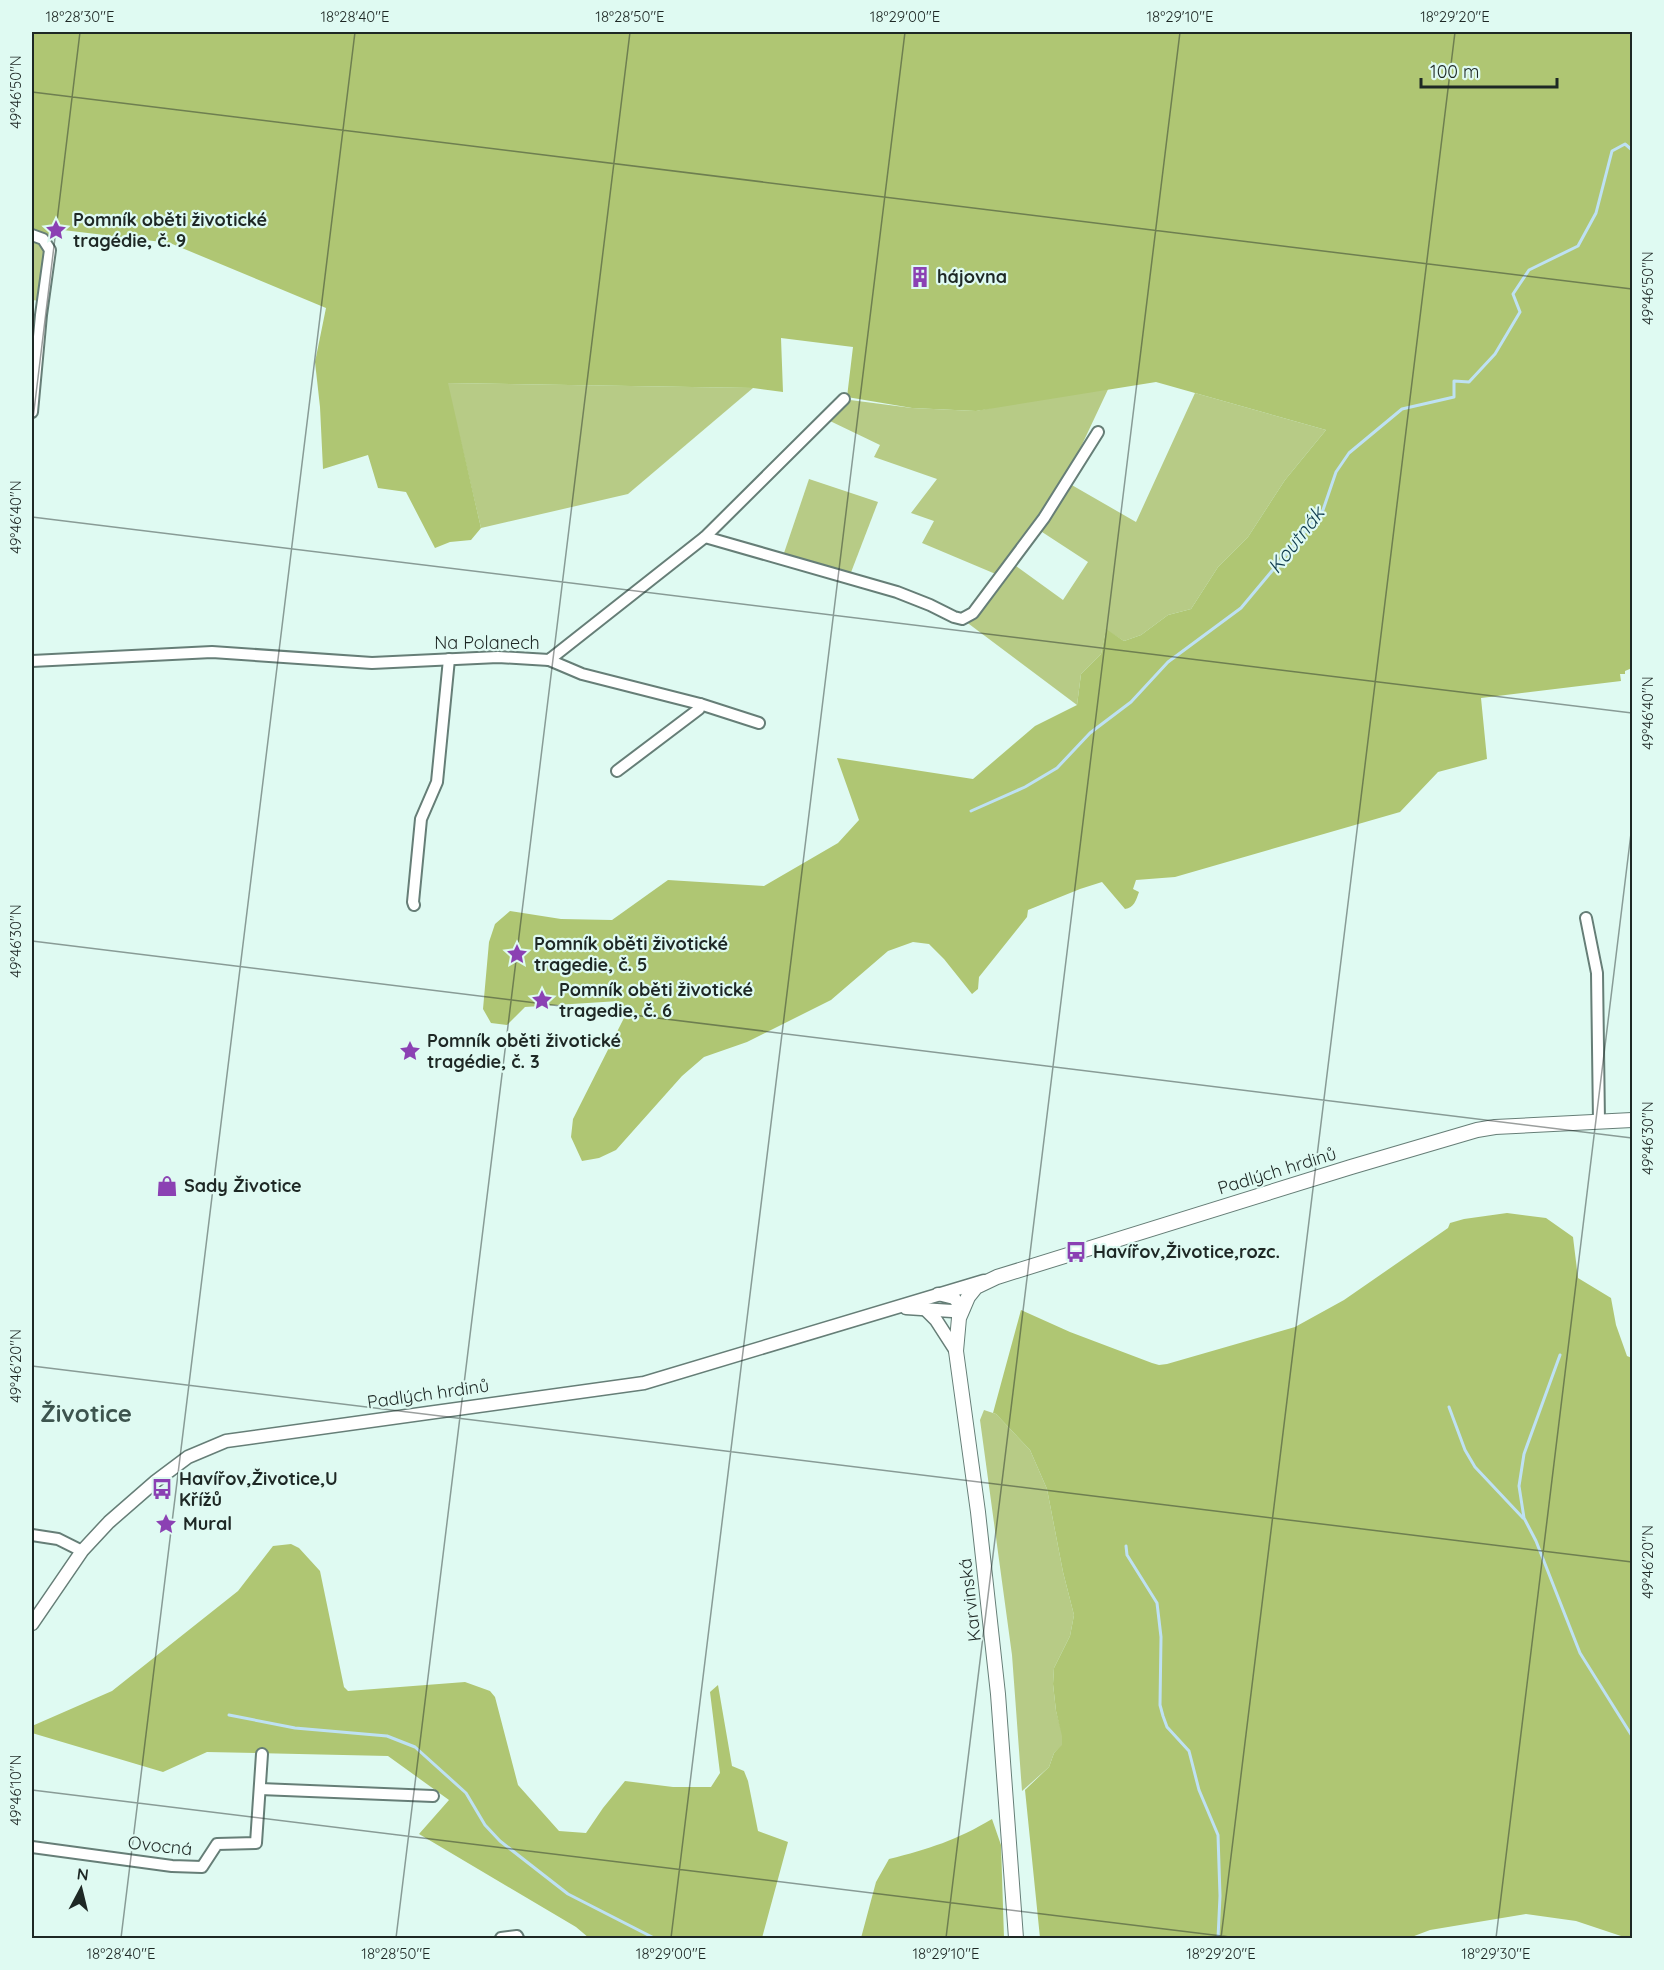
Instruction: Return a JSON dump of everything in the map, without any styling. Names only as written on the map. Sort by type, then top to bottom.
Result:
[{"type":"main road","name":"Padlých hrdinů","points":[[997,1277],[1477,1130],[1495,1127],[1632,1120]]},
{"type":"main road","name":"Karvinská","points":[[997,1277],[976,1287],[963,1309],[957,1330],[956,1351],[978,1512],[999,1694],[1016,1938]]},
{"type":"street","points":[[32,234],[43,239],[50,250],[32,412]]},
{"type":"street","name":"Na Polanech","points":[[32,661],[212,652],[372,663],[498,657],[549,660],[705,537],[844,399]]},
{"type":"street","points":[[705,537],[897,592],[930,605],[954,618],[963,619],[973,613],[1044,518],[1098,432]]},
{"type":"street","points":[[414,905],[421,819],[436,782],[449,659]]},
{"type":"street","points":[[549,660],[582,674],[700,704],[759,723]]},
{"type":"street","points":[[617,771],[699,709],[700,704]]},
{"type":"street","points":[[1586,918],[1597,973],[1599,1122]]},
{"type":"street","name":"Padlých hrdinů","points":[[32,1624],[82,1551],[109,1522],[162,1476],[188,1457],[226,1441],[644,1383],[997,1277]]},
{"type":"street","points":[[938,1294],[954,1298],[963,1309]]},
{"type":"street","name":"Padlých hrdinů","points":[[896,1308],[952,1311],[963,1309]]},
{"type":"street","points":[[924,1308],[936,1320],[956,1351]]},
{"type":"street","points":[[32,1534],[58,1539],[82,1551]]},
{"type":"street","name":"Ovocná","points":[[32,1847],[172,1866],[202,1867],[217,1844],[256,1843],[262,1754]]},
{"type":"street","points":[[260,1789],[433,1796]]},
{"type":"street","points":[[501,1938],[516,1936],[518,1938]]},
{"type":"green space","points":[[32,32],[1632,32],[1632,668],[1625,671],[1625,674],[1620,674],[1621,681],[1481,698],[1487,759],[1438,772],[1400,812],[1175,877],[1136,880],[1133,889],[1139,892],[1131,907],[1125,909],[1102,882],[1028,910],[1027,917],[979,977],[978,989],[972,994],[929,944],[913,942],[888,951],[831,1000],[747,1042],[704,1057],[682,1076],[616,1150],[599,1158],[582,1161],[571,1137],[573,1119],[625,1016],[623,1006],[619,1001],[525,1007],[507,1025],[491,1023],[483,1009],[489,942],[495,924],[510,911],[561,919],[612,920],[668,880],[764,886],[838,843],[859,820],[837,758],[973,779],[1035,726],[1077,705],[1081,674],[1101,654],[1106,629],[1124,641],[1141,635],[1168,615],[1191,609],[1218,567],[1248,537],[1285,480],[1326,430],[1156,382],[976,411],[912,408],[847,397],[853,347],[781,338],[783,392],[753,388],[448,383],[481,528],[471,540],[450,542],[435,548],[406,492],[378,488],[368,455],[323,469],[315,362],[326,308],[170,243],[63,230],[53,239],[32,229]]},
{"type":"green space","points":[[32,237],[47,249],[40,301],[32,300]]},
{"type":"green space","points":[[447,383],[753,388],[628,494],[481,528]]},
{"type":"green space","points":[[1111,383],[1071,468],[998,575],[922,543],[934,521],[911,513],[937,479],[874,457],[880,445],[830,421],[850,400],[912,408],[976,411]]},
{"type":"green space","points":[[1195,393],[1326,430],[1285,480],[1248,537],[1218,567],[1191,609],[1168,615],[1141,635],[1124,641],[1106,630],[1101,654],[1081,674],[1077,705],[965,621],[976,614],[1016,566],[1063,600],[1088,562],[1039,530],[1070,484],[1136,522]]},
{"type":"green space","points":[[809,479],[878,502],[850,575],[783,556]]},
{"type":"green space","points":[[1507,1213],[1546,1218],[1573,1237],[1578,1278],[1611,1298],[1616,1325],[1627,1356],[1632,1358],[1632,1938],[1576,1921],[1526,1914],[1430,1930],[1409,1938],[1040,1938],[1025,1790],[1049,1767],[1054,1753],[1062,1745],[1053,1684],[1054,1668],[1070,1636],[1074,1615],[1047,1489],[1030,1450],[993,1413],[1021,1310],[1070,1332],[1152,1363],[1167,1364],[1295,1327],[1344,1300],[1448,1228],[1450,1223]]},
{"type":"green space","points":[[984,1410],[996,1414],[1030,1450],[1047,1489],[1074,1615],[1070,1636],[1054,1668],[1053,1684],[1056,1711],[1063,1736],[1062,1746],[1054,1753],[1049,1767],[1022,1791],[1012,1655],[980,1420]]},
{"type":"green space","points":[[291,1544],[299,1548],[320,1571],[344,1687],[348,1691],[465,1682],[490,1691],[495,1697],[518,1785],[559,1831],[586,1833],[625,1781],[673,1787],[711,1787],[720,1773],[710,1692],[718,1685],[732,1766],[744,1771],[748,1781],[758,1831],[788,1842],[762,1938],[589,1938],[576,1927],[419,1834],[449,1800],[388,1756],[207,1752],[163,1772],[32,1733],[32,1726],[112,1691],[238,1591],[273,1546]]},
{"type":"green space","points":[[992,1819],[1001,1845],[1004,1938],[861,1938],[876,1882],[889,1859],[942,1843],[967,1833]]},
{"type":"waterway","name":"Koutnák","points":[[971,811],[1025,787],[1057,768],[1090,733],[1131,702],[1168,662],[1241,608],[1323,510],[1336,472],[1349,453],[1402,409],[1454,397],[1454,381],[1469,382],[1495,354],[1520,312],[1513,294],[1529,270],[1578,246],[1596,213],[1612,151],[1625,144],[1632,150]]},
{"type":"waterway","points":[[1560,1355],[1524,1454],[1519,1486],[1524,1518],[1536,1541],[1580,1653],[1632,1736]]},
{"type":"waterway","points":[[1449,1407],[1465,1450],[1475,1467],[1523,1518]]},
{"type":"waterway","points":[[1126,1546],[1127,1555],[1157,1603],[1161,1637],[1160,1705],[1163,1716],[1167,1727],[1189,1751],[1199,1790],[1218,1835],[1220,1896],[1218,1938]]},
{"type":"waterway","points":[[229,1715],[295,1728],[387,1736],[415,1747],[466,1793],[485,1825],[500,1841],[568,1894],[654,1938]]},
{"type":"place","name":"Pomník oběti životické tragédie, č. 9","points":[[56,230]]},
{"type":"place","name":"hájovna","points":[[920,277]]},
{"type":"place","name":"Pomník oběti životické tragedie, č. 5","points":[[517,954]]},
{"type":"place","name":"Pomník oběti životické tragedie, č. 6","points":[[542,1000]]},
{"type":"place","name":"Pomník oběti životické tragédie, č. 3","points":[[410,1051]]},
{"type":"place","name":"Sady Životice","points":[[167,1186]]},
{"type":"place","name":"Havířov,Životice,rozc.","points":[[1076,1252]]},
{"type":"place","name":"Havířov,Životice,U Křížů","points":[[162,1489]]},
{"type":"place","name":"Mural","points":[[166,1524]]},
{"type":"district","name":"Životice","points":[[86,1414]]}]
